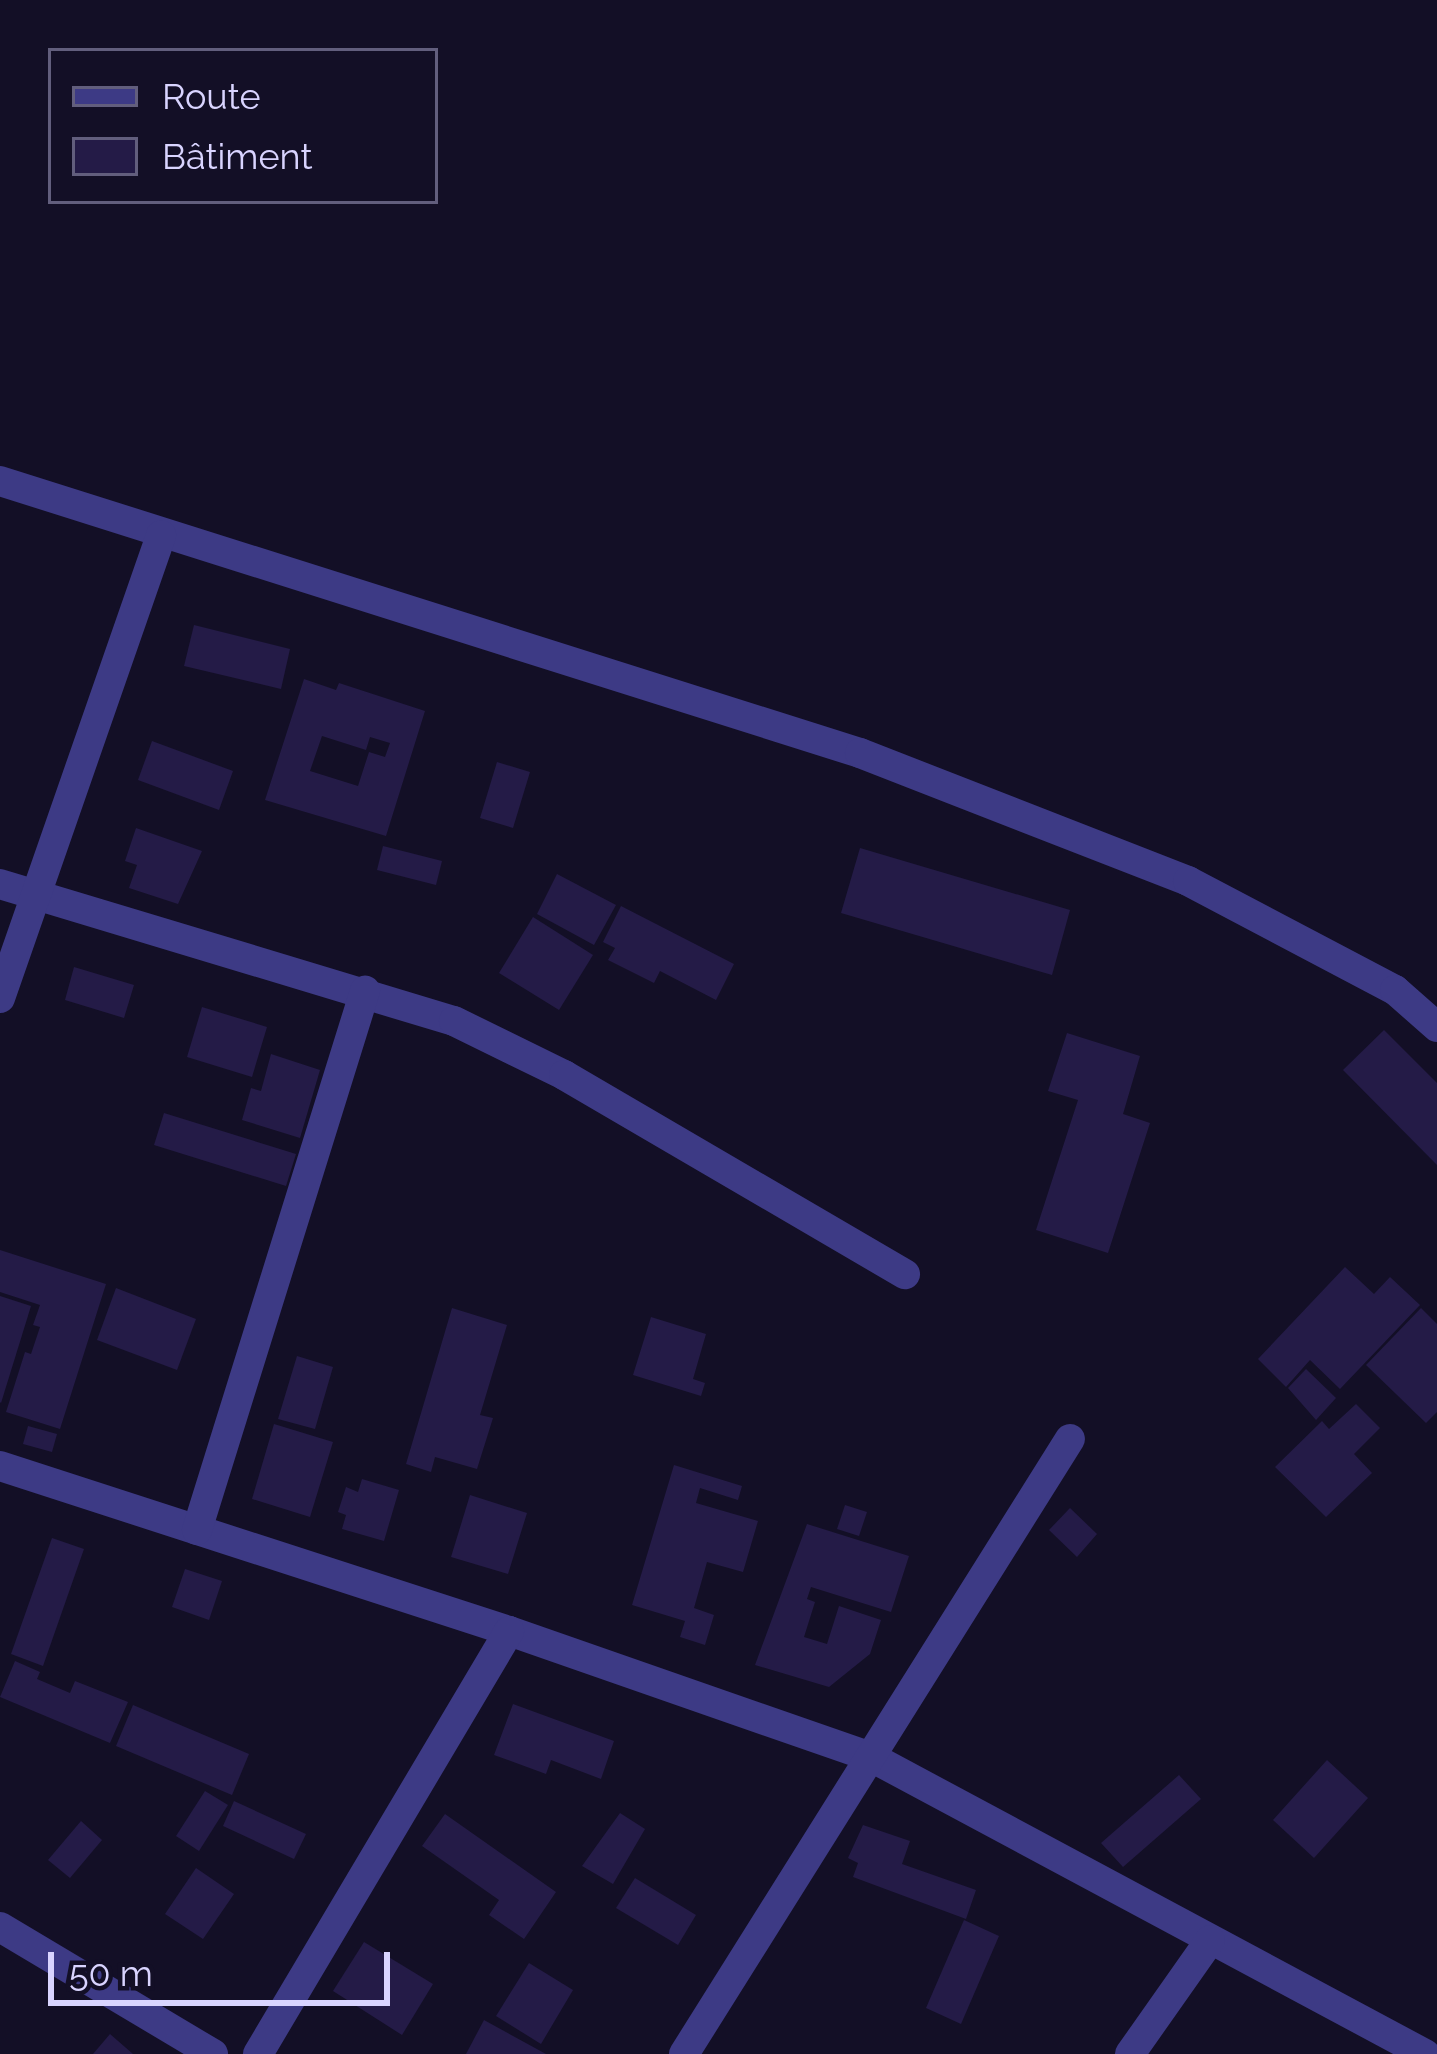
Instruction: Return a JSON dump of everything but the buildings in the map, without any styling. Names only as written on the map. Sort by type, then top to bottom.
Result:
[{"type":"street","points":[[0,482],[860,753],[1188,880],[1395,990],[1437,1028]]},
{"type":"street","points":[[0,998],[160,535]]},
{"type":"street","points":[[0,884],[454,1021],[564,1075],[905,1274]]},
{"type":"street","points":[[197,1530],[364,992]]},
{"type":"street","points":[[685,2054],[1070,1439]]},
{"type":"street","points":[[0,1466],[509,1631],[871,1757],[1425,2054]]},
{"type":"street","points":[[258,2054],[509,1631]]},
{"type":"street","points":[[0,1927],[213,2054]]},
{"type":"street","points":[[1130,2054],[1210,1940]]}]
